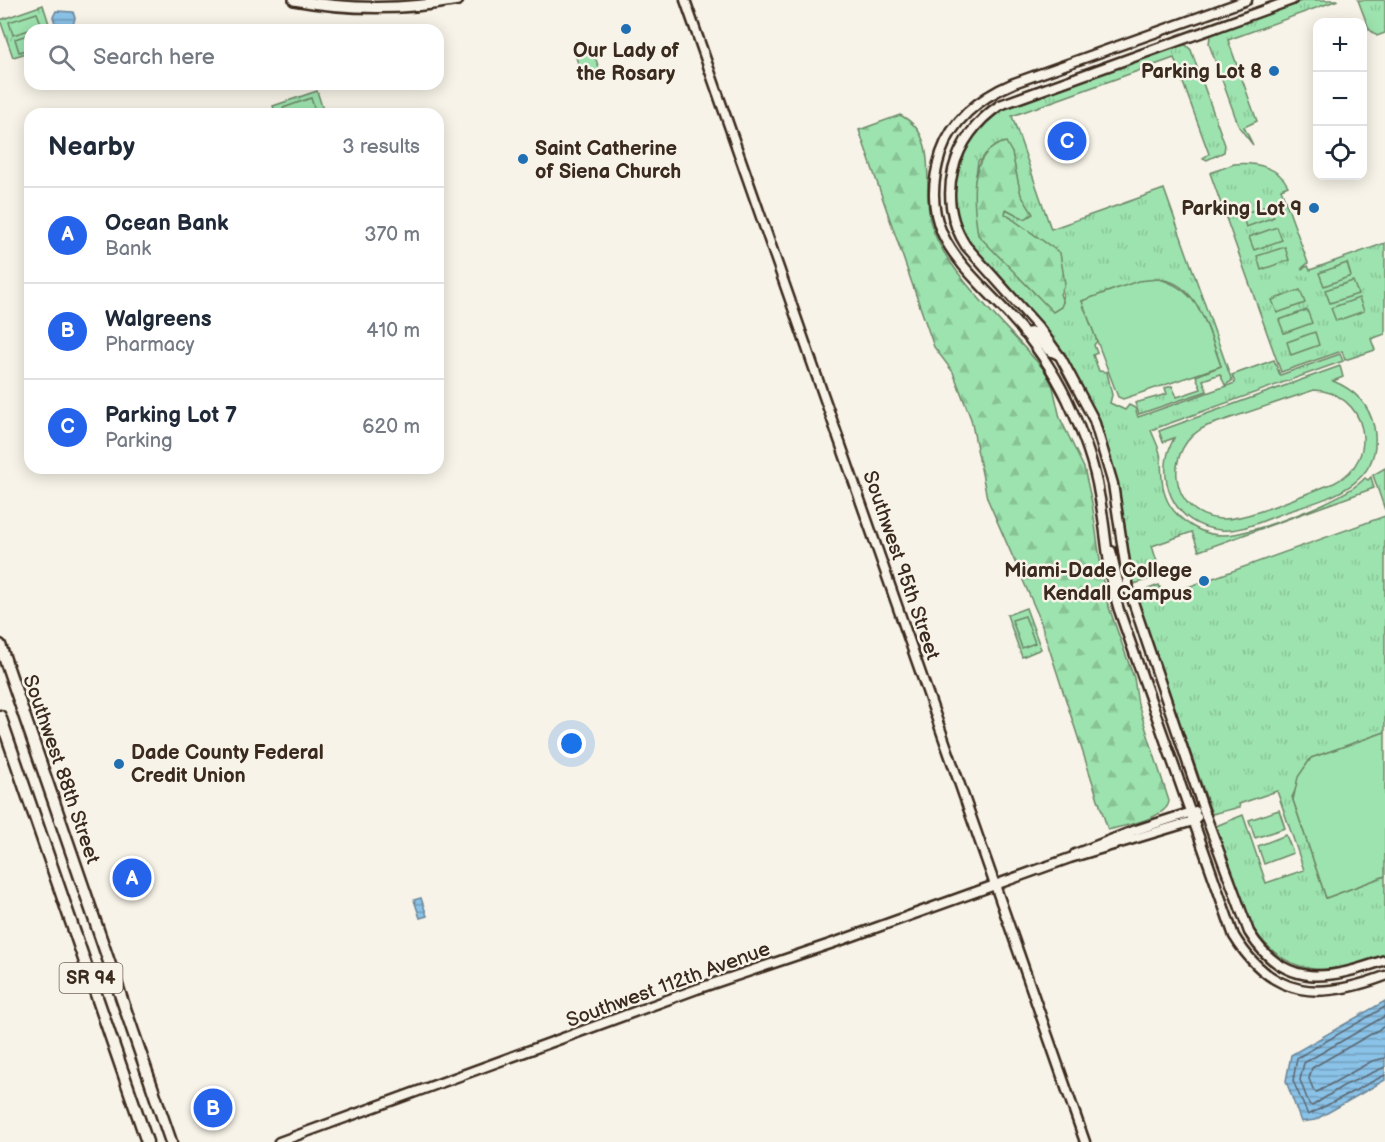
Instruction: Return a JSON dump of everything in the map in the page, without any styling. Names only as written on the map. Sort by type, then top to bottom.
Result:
[{"type":"main road","points":[[294,0],[372,8],[413,6],[458,0]]},
{"type":"main road","name":"Southwest 88th Street","points":[[0,645],[171,1142]]},
{"type":"main road","name":"Southwest 88th Street","points":[[0,716],[147,1142]]},
{"type":"street","name":"Southwest 95th Street","points":[[685,0],[1085,1142]]},
{"type":"street","points":[[1247,0],[999,89],[969,109],[943,147],[935,190],[936,211],[944,238],[958,263],[1024,333],[1062,390],[1084,439],[1098,485],[1111,582],[1119,610],[1229,926],[1241,947],[1271,976],[1298,988],[1324,992],[1346,990],[1385,976]]},
{"type":"street","points":[[1292,0],[1008,101],[980,120],[958,152],[951,173],[949,194],[961,239],[971,254],[1040,329],[1058,354],[1088,407],[1106,455],[1118,509],[1129,590],[1235,899],[1256,941],[1271,957],[1289,969],[1308,976],[1344,974],[1385,960]]},
{"type":"street","points":[[1024,333],[1033,332],[1048,350],[1058,354]]},
{"type":"street","points":[[1107,542],[1113,557],[1119,586],[1129,590]]},
{"type":"street","name":"Southwest 112th Avenue","points":[[1070,858],[1101,842],[1189,810],[1204,811]]},
{"type":"street","name":"Southwest 112th Avenue","points":[[279,1142],[697,988],[1070,858],[1193,821],[1204,811]]},
{"type":"green space","points":[[1305,0],[1338,0],[1228,40],[1257,121],[1244,127],[1253,145],[1239,127],[1209,44],[1210,36],[1240,22]]},
{"type":"green space","points":[[1358,0],[1385,0],[1385,33],[1377,36],[1369,29],[1367,18],[1365,18]]},
{"type":"green space","points":[[43,5],[49,24],[24,24],[24,54],[13,57],[0,20]]},
{"type":"green space","points":[[37,13],[41,24],[24,24],[24,32],[13,35],[9,22]]},
{"type":"green space","points":[[24,36],[24,51],[19,52],[15,39]]},
{"type":"green space","points":[[1179,45],[1186,45],[1191,50],[1225,145],[1224,152],[1207,160],[1203,158],[1209,154],[1174,58],[1012,116],[1051,229],[1164,189],[1232,381],[1225,385],[1220,374],[1203,380],[1207,391],[1139,414],[1135,403],[1167,394],[1165,388],[1172,386],[1177,397],[1201,389],[1196,376],[1221,366],[1206,322],[1190,295],[1179,286],[1166,280],[1141,281],[1082,301],[1097,341],[1094,345],[1097,353],[1093,355],[1099,371],[1107,372],[1112,395],[1110,403],[1125,410],[1129,405],[1135,408],[1138,417],[1235,383],[1232,375],[1274,360],[1280,375],[1340,354],[1343,361],[1151,430],[1161,456],[1164,493],[1174,511],[1184,521],[1202,531],[1222,535],[1254,529],[1297,515],[1339,496],[1365,478],[1368,480],[1371,477],[1374,488],[1199,551],[1192,532],[1152,546],[1158,565],[1153,567],[1156,577],[1134,584],[1117,480],[1090,402],[1068,361],[1044,326],[966,240],[959,221],[954,186],[957,169],[972,138],[999,111]],"holes":[[[1012,153],[1025,219],[1006,209],[1005,214],[1060,254],[1063,302],[1053,311],[978,234],[975,183],[978,161]]]},
{"type":"green space","points":[[592,48],[602,77],[584,82],[575,54]]},
{"type":"green space","points":[[317,91],[322,108],[274,108],[273,106]]},
{"type":"green space","points":[[311,98],[314,108],[283,108]]},
{"type":"green space","points":[[900,115],[913,124],[926,149],[929,210],[931,224],[938,242],[964,281],[1046,372],[1053,387],[1060,418],[1084,468],[1092,503],[1105,596],[1134,678],[1138,704],[1169,801],[1167,807],[1153,817],[1108,830],[1039,617],[987,498],[971,419],[953,372],[934,347],[859,130]]},
{"type":"green space","points":[[1006,142],[1012,153],[1021,195],[1033,214],[1025,219],[1006,209],[1005,214],[1060,253],[1065,284],[1060,294],[1063,302],[1061,307],[1053,312],[978,235],[974,194],[978,167],[993,147]]},
{"type":"green space","points":[[1234,164],[1266,167],[1279,174],[1288,186],[1281,189],[1308,263],[1301,269],[1308,266],[1310,270],[1385,243],[1385,334],[1371,339],[1375,350],[1345,360],[1342,351],[1281,372],[1210,173]]},
{"type":"green space","points":[[1270,205],[1274,217],[1246,227],[1242,214]]},
{"type":"green space","points":[[1277,227],[1282,240],[1254,250],[1249,237]]},
{"type":"green space","points":[[1285,247],[1289,260],[1261,270],[1257,256]]},
{"type":"green space","points":[[1347,263],[1351,276],[1324,286],[1319,273]]},
{"type":"green space","points":[[1158,279],[1173,284],[1194,301],[1207,325],[1221,366],[1123,399],[1118,397],[1082,301],[1138,281]]},
{"type":"green space","points":[[1353,281],[1358,294],[1330,303],[1325,290]]},
{"type":"green space","points":[[1300,290],[1305,303],[1277,313],[1272,300]]},
{"type":"green space","points":[[1359,298],[1364,311],[1336,321],[1331,308]]},
{"type":"green space","points":[[1307,310],[1312,323],[1284,333],[1279,320]]},
{"type":"green space","points":[[1315,332],[1319,345],[1291,355],[1287,342]]},
{"type":"green space","points":[[1340,366],[1343,377],[1333,381],[1347,388],[1364,404],[1372,419],[1375,447],[1370,464],[1361,477],[1332,496],[1251,525],[1220,530],[1190,519],[1179,509],[1167,483],[1168,453],[1174,438],[1163,442],[1159,431]],"holes":[[[1314,390],[1332,394],[1346,402],[1356,414],[1362,429],[1363,444],[1359,459],[1349,472],[1334,483],[1245,516],[1220,519],[1203,515],[1190,506],[1181,493],[1177,478],[1178,463],[1183,448],[1193,436],[1207,426]]]},
{"type":"green space","points":[[1385,468],[1385,510],[1373,475]]},
{"type":"green space","points":[[1385,516],[1385,732],[1311,758],[1292,797],[1326,898],[1385,876],[1385,955],[1345,967],[1310,968],[1294,964],[1278,955],[1250,924],[1216,826],[1243,815],[1266,883],[1304,870],[1277,791],[1239,804],[1240,807],[1212,814],[1135,594],[1159,585],[1163,596]]},
{"type":"green space","points":[[1026,608],[1041,649],[1022,657],[1007,615]]},
{"type":"green space","points":[[1025,616],[1035,643],[1022,648],[1012,620]]},
{"type":"green space","points":[[1385,732],[1385,876],[1326,898],[1293,800],[1298,777],[1311,758]]},
{"type":"green space","points":[[1279,810],[1285,828],[1255,838],[1249,820]]},
{"type":"green space","points":[[1286,835],[1293,853],[1264,864],[1258,846]]},
{"type":"water","points":[[56,11],[73,12],[75,18],[73,24],[64,24],[55,23],[53,17]]},
{"type":"water","points":[[421,898],[427,916],[420,918],[414,900]]},
{"type":"water","points":[[1385,1001],[1385,1080],[1315,1120],[1301,1122],[1286,1081],[1291,1055]]},
{"type":"place","name":"Our Lady of the Rosary","points":[[626,29]]},
{"type":"place","name":"Parking Lot 8","points":[[1274,71]]},
{"type":"place","name":"Parking Lot 7","points":[[1067,141]]},
{"type":"place","name":"Saint Catherine of Siena Church","points":[[523,159]]},
{"type":"place","name":"Parking Lot 9","points":[[1314,208]]},
{"type":"place","name":"Miami-Dade College Kendall Campus","points":[[1204,581]]},
{"type":"place","name":"Dade County Federal Credit Union","points":[[119,764]]},
{"type":"place","name":"Ocean Bank","points":[[132,878]]},
{"type":"place","name":"Walgreens","points":[[213,1108]]}]
